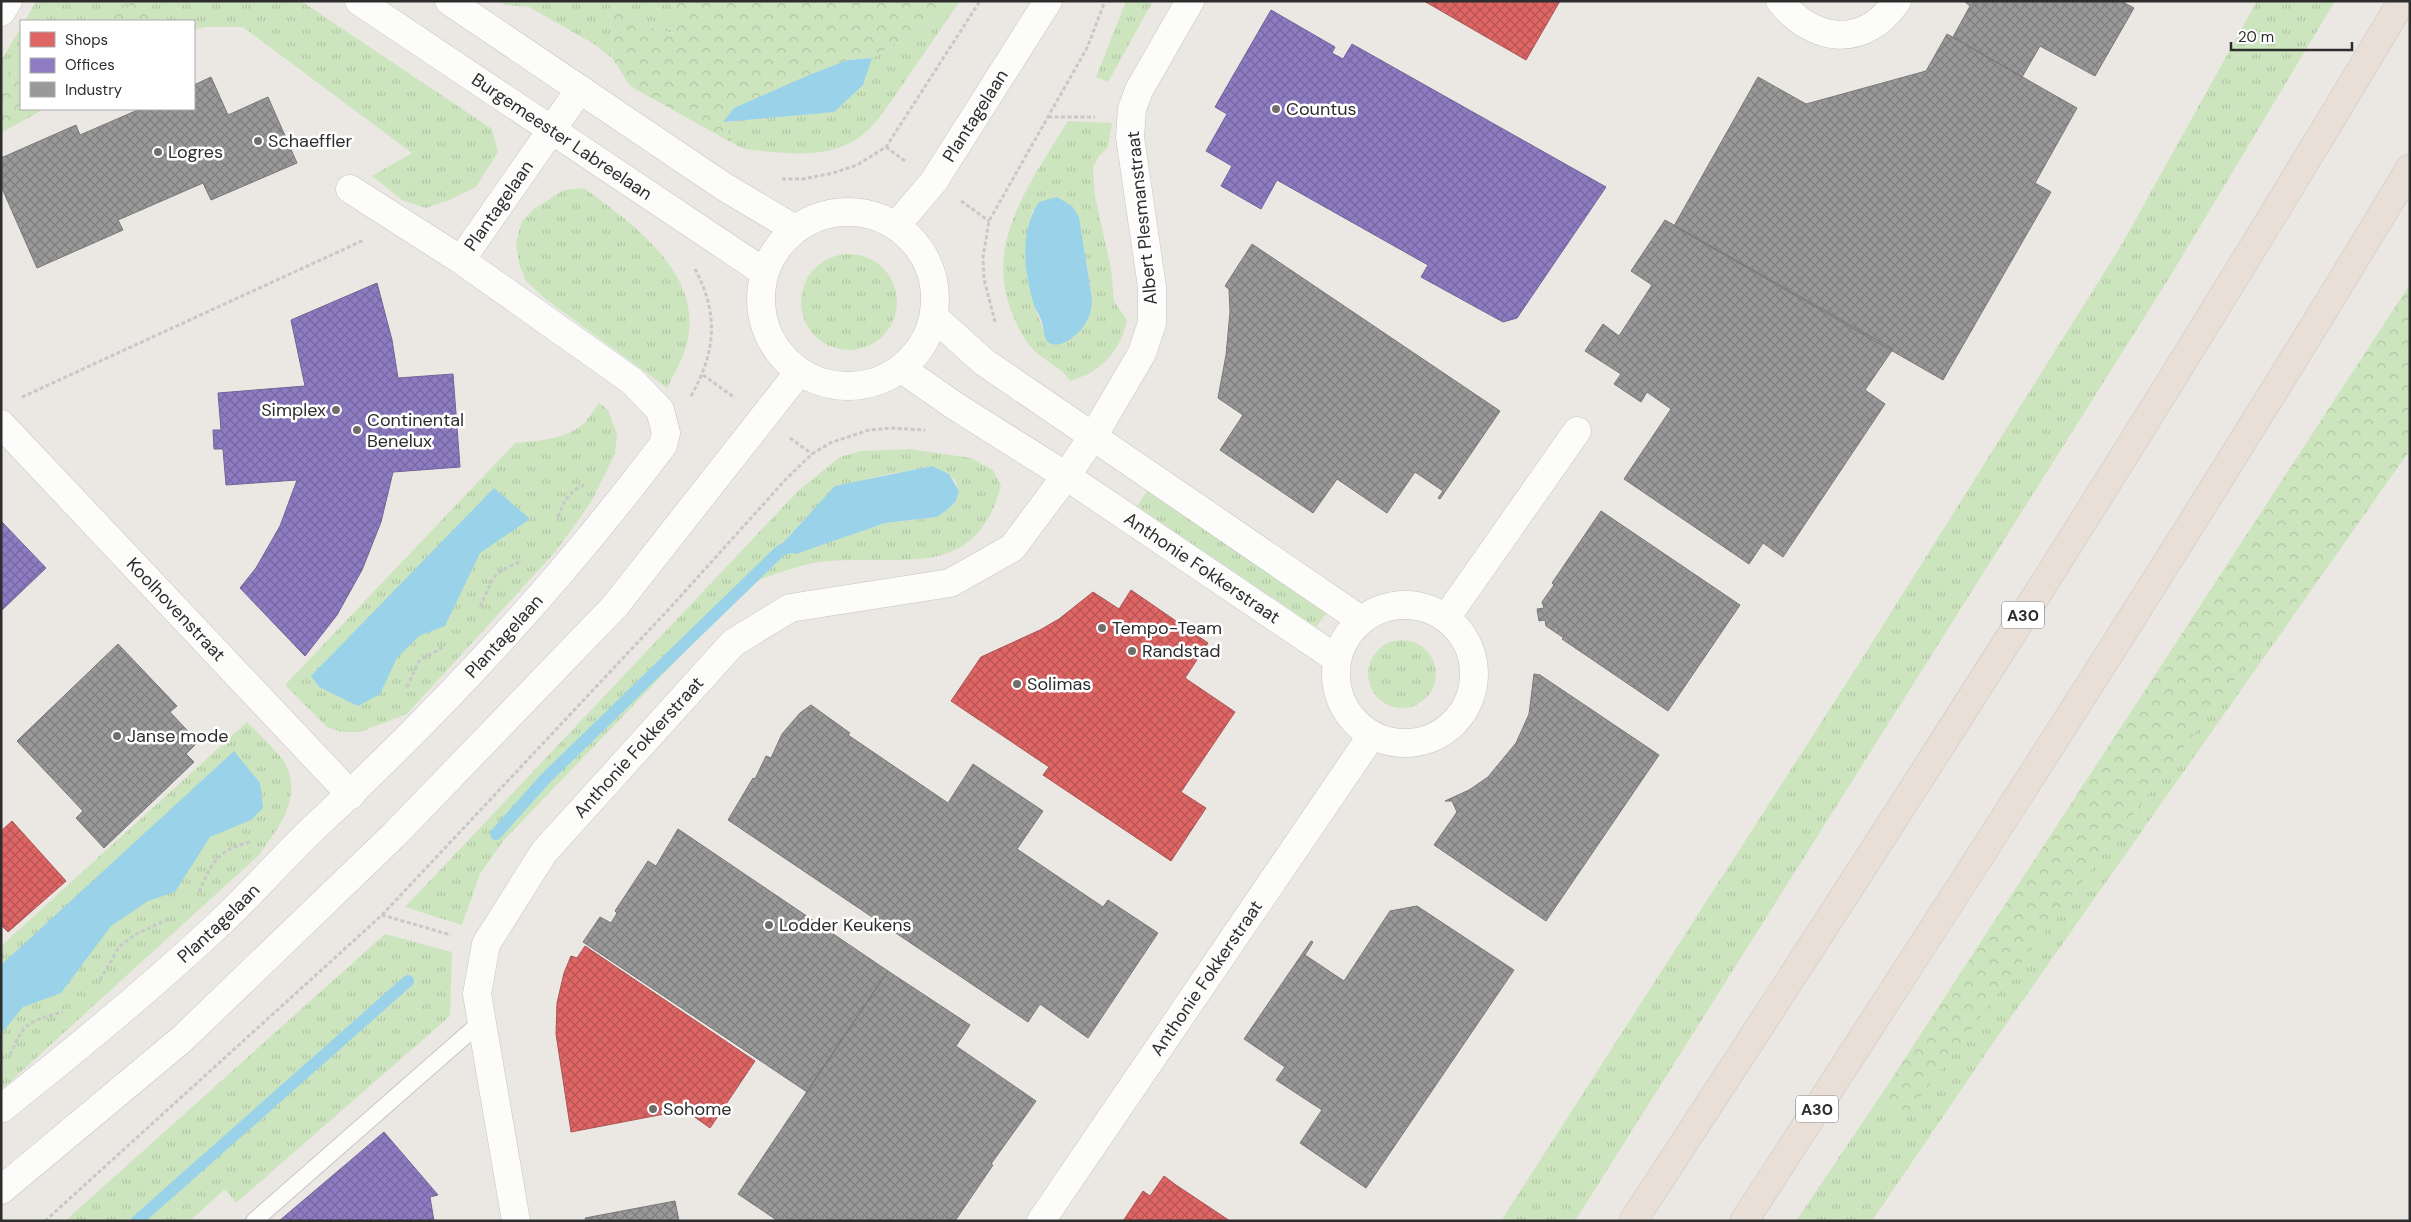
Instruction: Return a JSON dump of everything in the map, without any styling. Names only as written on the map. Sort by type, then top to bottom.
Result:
[{"type":"highway","name":"A30","points":[[1633,1221],[1841,902],[2150,413],[2402,1]]},
{"type":"highway","name":"A30","points":[[1744,1221],[1895,989],[2216,484],[2410,168]]},
{"type":"street","points":[[1,12],[8,1]]},
{"type":"street","name":"Burgemeester Labreelaan","points":[[359,1],[764,272]]},
{"type":"street","points":[[449,1],[723,186],[795,229]]},
{"type":"street","name":"Plantagelaan","points":[[896,226],[934,181],[1048,1]]},
{"type":"street","name":"Albert Plesmanstraat","points":[[1094,435],[1142,353],[1152,323],[1152,286],[1130,137],[1131,117],[1139,90],[1190,1]]},
{"type":"street","points":[[1780,1],[1793,17],[1805,25],[1831,35],[1852,34],[1872,26],[1888,13],[1897,1]]},
{"type":"street","name":"Plantagelaan","points":[[1,1109],[78,1047],[221,922],[316,826],[351,795],[501,640],[602,526],[663,445],[666,433],[660,410],[632,381],[462,260],[580,89]]},
{"type":"street","points":[[350,189],[462,260]]},
{"type":"street","points":[[845,211],[872,214],[896,226],[912,239],[924,256],[933,275],[936,296],[934,317],[928,336],[917,354],[902,369],[878,382],[851,387],[824,384],[799,372],[782,357],[769,338],[761,317],[760,294],[764,272],[777,248],[795,229],[819,216],[845,211]]},
{"type":"street","points":[[934,317],[984,362],[1094,435],[1361,620]]},
{"type":"street","name":"Anthonie Fokkerstraat","points":[[902,369],[955,406],[1066,476],[1337,658]]},
{"type":"street","points":[[1,1190],[182,1039],[394,835],[616,606],[799,372]]},
{"type":"street","name":"Koolhovenstraat","points":[[1,424],[351,795]]},
{"type":"street","points":[[1446,618],[1577,430]]},
{"type":"street","name":"Anthonie Fokkerstraat","points":[[516,1221],[477,994],[486,944],[544,852],[733,643],[790,608],[950,583],[1012,548],[1094,435]]},
{"type":"street","points":[[1404,604],[1426,608],[1446,618],[1462,635],[1472,656],[1474,678],[1469,701],[1456,720],[1438,735],[1417,742],[1394,742],[1372,735],[1354,721],[1342,702],[1336,681],[1337,658],[1346,637],[1361,620],[1381,609],[1404,604]]},
{"type":"street","name":"Anthonie Fokkerstraat","points":[[1041,1221],[1372,735]]},
{"type":"lane","points":[[254,1221],[481,1022]]},
{"type":"path","points":[[779,179],[803,179],[832,173],[857,165],[886,147],[980,1]]},
{"type":"path","points":[[998,329],[988,301],[984,279],[984,257],[989,221],[1087,48],[1105,1]]},
{"type":"path","points":[[1048,117],[1131,117]]},
{"type":"path","points":[[19,399],[402,222]]},
{"type":"path","points":[[45,1221],[382,915],[670,608],[787,478],[812,454],[830,443],[869,430],[891,428],[930,430]]},
{"type":"path","points":[[196,898],[211,867],[225,850],[255,840]]},
{"type":"path","points":[[382,915],[486,944]]},
{"type":"path","points":[[98,984],[119,947],[136,934],[170,919]]},
{"type":"path","points":[[7,1061],[20,1031],[34,1020],[69,1010]]},
{"type":"green space","points":[[36,1],[301,1],[492,129],[498,152],[476,187],[449,200],[426,208],[402,200],[372,176],[412,153],[243,27],[204,27],[195,30],[195,20],[26,20]]},
{"type":"green space","points":[[135,1],[145,1],[155,20],[101,20]]},
{"type":"green space","points":[[500,1],[673,1],[675,34],[644,25],[609,4],[613,59],[594,44],[529,7],[505,5]]},
{"type":"green space","points":[[673,1],[955,1],[936,20],[872,58],[848,60],[735,108],[723,122],[734,144],[630,86],[613,59],[609,4],[644,25],[674,34]]},
{"type":"green space","points":[[955,1],[960,1],[883,113],[871,128],[859,137],[843,146],[830,150],[801,154],[744,149],[734,144],[723,122],[731,122],[863,85],[872,58],[936,20]]},
{"type":"green space","points":[[1126,1],[1153,1],[1108,82],[1096,77]]},
{"type":"green space","points":[[2257,1],[2335,1],[2171,275],[1575,1221],[1501,1221],[1860,662],[2122,244]]},
{"type":"green space","points":[[20,29],[20,76],[1,81],[1,61]]},
{"type":"green space","points":[[20,66],[20,110],[42,110],[1,133],[1,77]]},
{"type":"green space","points":[[1068,121],[1112,123],[1108,147],[1099,156],[1093,167],[1095,196],[1111,269],[1114,301],[1127,320],[1120,341],[1108,359],[1091,372],[1070,381],[1061,371],[1036,353],[1026,341],[1011,310],[1004,281],[1004,253],[1011,226],[1021,200]],"holes":[[[1033,210],[1079,217],[1092,299],[1070,339],[1054,345],[1045,339],[1028,281],[1026,245],[1029,221]]]},
{"type":"green space","points":[[584,188],[639,231],[671,267],[682,288],[689,309],[688,339],[684,354],[667,388],[543,297],[526,281],[519,264],[516,242],[522,221],[534,209],[564,190]]},
{"type":"green space","points":[[849,254],[867,258],[883,268],[893,284],[897,302],[893,320],[883,336],[867,346],[849,350],[831,346],[815,336],[805,320],[801,302],[805,284],[815,268],[831,258]]},
{"type":"green space","points":[[2410,284],[2410,450],[2317,582],[2282,617],[1906,1116],[1877,1101]]},
{"type":"green space","points":[[599,403],[608,410],[617,434],[615,454],[591,502],[556,551],[407,714],[360,732],[342,732],[327,727],[285,685],[515,443],[562,436],[585,422]]},
{"type":"green space","points":[[910,449],[971,458],[993,470],[1001,486],[989,516],[974,537],[955,550],[934,557],[910,560],[818,562],[789,569],[751,583],[504,840],[480,874],[462,925],[405,907],[800,489],[840,457],[861,451]],"holes":[[[932,466],[955,480],[959,491],[956,501],[937,517],[885,523],[780,551],[781,545],[813,510],[871,478]]]},
{"type":"green space","points":[[1147,491],[1327,612],[1316,627],[1137,506]]},
{"type":"green space","points":[[2317,582],[1995,1040],[1872,1221],[1796,1221],[1877,1101],[1906,1115],[2282,617]]},
{"type":"green space","points":[[1402,640],[1415,643],[1426,650],[1433,661],[1436,674],[1433,687],[1426,698],[1415,705],[1402,708],[1389,705],[1378,698],[1371,687],[1368,674],[1371,661],[1378,650],[1389,643]]},
{"type":"green space","points":[[247,722],[284,761],[290,778],[291,790],[286,814],[273,835],[258,856],[1,1090],[1,946]]},
{"type":"green space","points":[[385,934],[452,952],[450,1016],[236,1203],[225,1189],[190,1221],[65,1221]]},
{"type":"water","points":[[872,58],[863,85],[834,112],[723,122],[734,108],[809,75],[848,60]]},
{"type":"water","points":[[1057,197],[1072,206],[1079,217],[1092,299],[1091,310],[1080,331],[1066,342],[1056,345],[1047,341],[1034,305],[1028,279],[1025,252],[1028,226],[1039,202]]},
{"type":"water","points":[[932,466],[949,474],[959,491],[956,501],[937,517],[885,523],[796,554],[780,551],[781,545],[835,486]]},
{"type":"water","points":[[494,488],[530,519],[480,553],[445,626],[419,636],[397,658],[380,694],[358,706],[319,687],[311,676]]},
{"type":"water","points":[[234,751],[260,783],[263,808],[251,820],[210,837],[175,892],[148,901],[111,926],[61,993],[23,1007],[1,1034],[1,965]]},
{"type":"building: Shops","points":[[1424,1],[1560,1],[1526,60]]},
{"type":"building: Shops","points":[[1131,590],[1208,643],[1185,678],[1235,712],[1181,792],[1206,808],[1171,861],[1043,775],[1049,767],[951,701],[981,657],[1040,630],[1059,619],[1093,592],[1119,609]]},
{"type":"building: Shops","points":[[12,821],[66,881],[8,932],[1,925],[1,831]]},
{"type":"building: Shops","points":[[585,946],[755,1061],[710,1128],[685,1110],[571,1132],[556,1034],[557,1003],[564,973],[571,956],[577,958]]},
{"type":"building: Shops","points":[[1164,1176],[1230,1221],[1123,1221],[1143,1191],[1150,1196]]},
{"type":"building: Offices","points":[[1271,10],[1335,47],[1332,53],[1343,59],[1352,44],[1606,187],[1517,318],[1503,322],[1421,277],[1428,265],[1277,180],[1261,209],[1221,186],[1232,166],[1206,151],[1227,114],[1215,107]]},
{"type":"building: Offices","points":[[377,283],[392,340],[398,378],[453,374],[460,467],[393,472],[381,522],[362,570],[337,615],[305,656],[240,588],[256,568],[280,526],[297,480],[226,485],[223,449],[214,449],[213,430],[221,430],[218,393],[305,386],[291,320]]},
{"type":"building: Offices","points":[[1,521],[46,568],[1,611]]},
{"type":"building: Offices","points":[[384,1132],[438,1195],[430,1197],[434,1221],[279,1221]]},
{"type":"building: Industry","points":[[1964,1],[2121,1],[2134,8],[2095,76],[2040,46],[2022,77],[1953,37],[1970,6]]},
{"type":"building: Industry","points":[[1947,34],[2077,108],[2035,183],[2051,192],[1943,380],[1674,226],[1758,77],[1806,104],[1926,71]]},
{"type":"building: Industry","points":[[211,77],[228,115],[268,97],[297,163],[211,200],[203,183],[118,220],[123,230],[37,268],[1,186],[1,158],[76,125],[80,135],[138,110],[195,110],[195,85]]},
{"type":"building: Industry","points":[[1665,220],[1893,349],[1865,390],[1885,404],[1783,557],[1763,543],[1749,564],[1624,479],[1671,409],[1647,392],[1641,402],[1614,384],[1621,374],[1585,351],[1603,324],[1619,336],[1652,285],[1631,271]]},
{"type":"building: Industry","points":[[1252,244],[1500,411],[1440,499],[1438,498],[1443,491],[1415,472],[1387,513],[1337,479],[1313,513],[1220,450],[1243,415],[1218,398],[1226,355],[1230,312],[1229,289],[1225,286]]},
{"type":"building: Industry","points":[[1601,511],[1740,605],[1668,711],[1562,639],[1564,638],[1546,626],[1545,620],[1539,621],[1537,609],[1544,608],[1542,602],[1554,585],[1552,583]]},
{"type":"building: Industry","points":[[118,644],[177,706],[170,712],[198,742],[186,754],[194,762],[104,848],[76,818],[83,811],[17,741]]},
{"type":"building: Industry","points":[[1534,674],[1540,675],[1659,755],[1546,921],[1434,845],[1457,812],[1452,801],[1445,801],[1469,790],[1488,777],[1516,743],[1529,714]]},
{"type":"building: Industry","points":[[811,705],[850,733],[848,735],[948,803],[973,764],[1043,811],[1017,849],[1103,907],[1108,900],[1158,933],[1088,1038],[1040,1004],[1028,1022],[728,820],[753,778],[755,779],[766,756],[771,758],[782,734],[800,713]]},
{"type":"building: Industry","points":[[678,829],[888,971],[807,1092],[583,942],[600,917],[611,923],[617,913],[615,911],[648,861],[656,866]]},
{"type":"building: Industry","points":[[1417,906],[1514,970],[1366,1188],[1300,1143],[1322,1110],[1276,1080],[1285,1067],[1244,1039],[1311,941],[1313,942],[1305,955],[1344,981],[1390,911]]},
{"type":"building: Industry","points":[[888,971],[970,1025],[956,1046],[1036,1101],[991,1164],[993,1165],[955,1221],[778,1221],[738,1194]]},
{"type":"building: Industry","points":[[675,1201],[679,1221],[586,1221],[585,1218]]},
{"type":"waterway","points":[[496,834],[546,778],[780,551],[795,544]]},
{"type":"waterway","points":[[137,1221],[408,981]]},
{"type":"place","name":"Countus","points":[[1276,109]]},
{"type":"place","name":"Schaeffler","points":[[258,141]]},
{"type":"place","name":"Logres","points":[[158,152]]},
{"type":"place","name":"Simplex","points":[[336,410]]},
{"type":"place","name":"Continental Benelux","points":[[357,430]]},
{"type":"place","name":"Tempo-Team","points":[[1102,628]]},
{"type":"place","name":"Randstad","points":[[1132,651]]},
{"type":"place","name":"Solimas","points":[[1017,684]]},
{"type":"place","name":"Janse mode","points":[[117,736]]},
{"type":"place","name":"Lodder Keukens","points":[[769,925]]},
{"type":"place","name":"Sohome","points":[[653,1109]]}]
